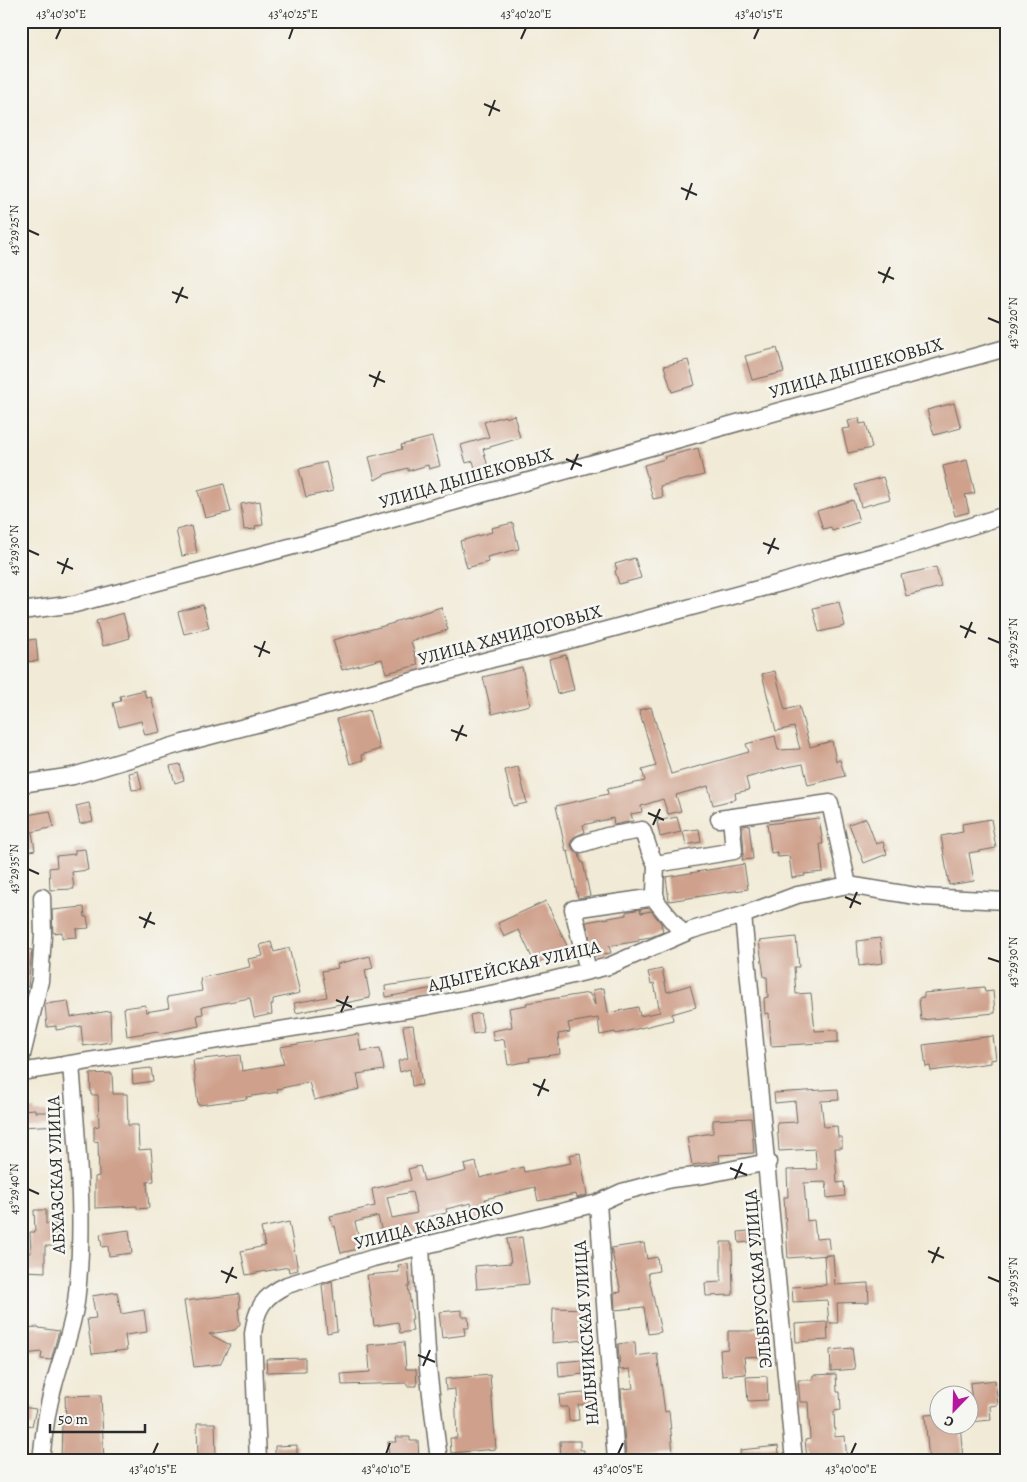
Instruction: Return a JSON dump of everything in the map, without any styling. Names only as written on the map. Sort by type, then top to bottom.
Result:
[{"type":"street","name":"УЛИЦА ДЫШЕКОВЫХ","points":[[21,611],[75,604],[326,538],[1006,348]]},
{"type":"street","name":"УЛИЦА ХАЧИДОГОВЫХ","points":[[21,784],[73,776],[183,742],[264,722],[492,659],[556,644],[784,582],[892,551],[1006,515]]},
{"type":"street","points":[[656,864],[734,851],[725,818],[830,803],[848,885]]},
{"type":"street","points":[[581,844],[607,836],[642,830],[651,857],[656,864],[656,901],[683,934]]},
{"type":"street","name":"АДЫГЕЙСКАЯ УЛИЦА","points":[[21,1072],[437,1004],[511,990],[609,966],[692,930],[744,916],[797,895],[848,885],[922,897],[1006,901]]},
{"type":"street","points":[[21,1059],[40,981],[43,935],[42,897]]},
{"type":"street","points":[[588,971],[573,909],[656,897]]},
{"type":"street","name":"ЭЛЬБРУССКАЯ УЛИЦА","points":[[744,916],[794,1461]]},
{"type":"street","name":"АБХАЗСКАЯ УЛИЦА","points":[[41,1461],[49,1404],[71,1328],[78,1280],[80,1194],[71,1064]]},
{"type":"street","name":"УЛИЦА КАЗАНОКО","points":[[258,1461],[253,1334],[260,1306],[274,1291],[286,1285],[373,1258],[421,1248],[598,1203],[622,1192],[671,1179],[704,1176],[768,1162]]},
{"type":"street","name":"НАЛЬЧИКСКАЯ УЛИЦА","points":[[598,1203],[616,1461]]},
{"type":"street","points":[[421,1248],[428,1369],[438,1461]]},
{"type":"building","points":[[777,348],[784,372],[752,380],[745,356]]},
{"type":"building","points":[[688,360],[695,385],[672,392],[664,366]]},
{"type":"building","points":[[954,403],[961,428],[934,435],[927,410]]},
{"type":"building","points":[[514,415],[520,438],[483,449],[490,474],[478,478],[473,461],[466,463],[461,445],[489,437],[484,422]]},
{"type":"building","points":[[859,418],[860,424],[866,423],[872,448],[848,453],[842,429],[850,428],[848,421]]},
{"type":"building","points":[[432,437],[440,466],[429,469],[428,465],[408,471],[408,468],[386,474],[375,480],[369,457],[402,449],[401,445]]},
{"type":"building","points":[[698,448],[704,475],[660,486],[663,497],[653,499],[644,465],[665,459],[664,457]]},
{"type":"building","points":[[967,460],[975,493],[965,495],[969,512],[955,516],[943,466]]},
{"type":"building","points":[[326,462],[333,491],[306,497],[299,469]]},
{"type":"building","points":[[883,477],[890,499],[861,507],[855,485]]},
{"type":"building","points":[[224,484],[231,512],[205,518],[198,491]]},
{"type":"building","points":[[853,500],[859,522],[832,531],[831,527],[823,529],[817,511]]},
{"type":"building","points":[[260,501],[263,525],[255,526],[256,529],[244,530],[241,504]]},
{"type":"building","points":[[513,523],[519,549],[487,557],[488,562],[467,568],[460,541],[492,532],[491,528]]},
{"type":"building","points":[[191,526],[197,553],[182,556],[176,530]]},
{"type":"building","points":[[635,558],[641,578],[619,584],[615,564]]},
{"type":"building","points":[[936,567],[941,587],[906,596],[901,575]]},
{"type":"building","points":[[839,602],[845,626],[819,632],[813,608]]},
{"type":"building","points":[[203,605],[209,628],[184,634],[178,612]]},
{"type":"building","points":[[441,607],[448,630],[411,641],[418,665],[386,673],[382,659],[342,670],[333,640],[394,623]]},
{"type":"building","points":[[123,613],[130,638],[103,646],[96,621]]},
{"type":"building","points":[[36,639],[38,661],[21,662],[21,641]]},
{"type":"building","points":[[566,655],[574,690],[557,694],[549,659]]},
{"type":"building","points":[[522,667],[530,705],[492,714],[483,677]]},
{"type":"building","points":[[775,671],[785,710],[799,706],[810,747],[832,741],[836,761],[840,760],[845,776],[808,785],[803,764],[746,778],[749,790],[735,793],[736,799],[713,805],[708,786],[676,795],[681,811],[668,814],[663,799],[641,806],[642,812],[631,814],[633,821],[614,825],[613,818],[583,825],[585,832],[574,837],[571,841],[571,846],[579,854],[581,862],[583,862],[590,896],[578,898],[556,806],[608,794],[607,789],[645,781],[642,770],[656,766],[639,710],[651,707],[671,774],[749,752],[746,744],[775,736],[778,750],[800,749],[794,727],[776,731],[762,674]]},
{"type":"building","points":[[144,690],[146,698],[151,697],[160,732],[145,735],[141,721],[119,727],[113,703],[121,701],[120,696]]},
{"type":"building","points":[[369,710],[380,749],[361,755],[363,760],[350,764],[337,719]]},
{"type":"building","points":[[180,764],[184,780],[175,783],[170,766]]},
{"type":"building","points":[[518,767],[527,803],[513,806],[505,770]]},
{"type":"building","points":[[138,771],[142,789],[132,790],[129,773]]},
{"type":"building","points":[[89,803],[93,821],[80,824],[76,806]]},
{"type":"building","points":[[50,811],[54,827],[32,832],[35,850],[21,853],[21,816]]},
{"type":"building","points":[[677,817],[681,832],[660,837],[657,821]]},
{"type":"building","points":[[819,818],[823,844],[820,844],[823,872],[804,874],[805,876],[792,878],[789,856],[778,857],[777,852],[771,853],[767,824]]},
{"type":"building","points":[[866,818],[876,844],[883,842],[887,854],[864,863],[849,824]]},
{"type":"building","points":[[991,819],[996,848],[969,853],[974,881],[949,885],[941,836],[963,832],[962,824]]},
{"type":"building","points":[[749,825],[753,859],[742,860],[744,850],[742,826]]},
{"type":"building","points":[[699,829],[701,842],[686,845],[683,831]]},
{"type":"building","points":[[85,849],[88,870],[72,872],[74,889],[50,890],[49,868],[57,867],[56,856],[75,854],[75,850]]},
{"type":"building","points":[[744,864],[748,889],[669,901],[666,877]]},
{"type":"building","points":[[546,901],[568,948],[535,964],[519,930],[504,937],[498,923]]},
{"type":"building","points":[[84,907],[89,928],[76,929],[77,937],[62,938],[62,932],[53,933],[52,910]]},
{"type":"building","points":[[640,909],[641,913],[651,911],[661,923],[663,932],[651,937],[638,939],[639,941],[609,946],[611,953],[594,955],[586,922],[626,915],[626,912]]},
{"type":"building","points":[[796,937],[799,967],[794,967],[796,994],[811,993],[815,1031],[838,1030],[838,1042],[771,1046],[769,1013],[765,1014],[764,998],[768,997],[767,977],[764,977],[759,941]]},
{"type":"building","points":[[880,938],[883,963],[859,966],[857,941]]},
{"type":"building","points":[[271,942],[274,952],[289,948],[300,993],[273,999],[273,1004],[271,1005],[272,1014],[254,1018],[250,998],[202,1007],[203,1014],[197,1015],[199,1026],[159,1034],[158,1031],[127,1036],[124,1008],[145,1005],[146,1012],[169,1008],[167,997],[202,991],[200,978],[250,967],[248,959],[263,956],[260,945]]},
{"type":"building","points":[[21,949],[32,950],[28,987],[21,986]]},
{"type":"building","points":[[370,956],[373,968],[365,970],[370,998],[296,1013],[294,1003],[327,997],[322,971],[338,968],[337,964]]},
{"type":"building","points":[[662,969],[667,992],[690,985],[696,1007],[672,1014],[673,1020],[616,1034],[615,1032],[600,1035],[598,1018],[568,1023],[570,1032],[558,1034],[560,1054],[529,1058],[530,1061],[508,1065],[504,1039],[494,1041],[492,1031],[512,1027],[509,1008],[527,1005],[526,1003],[589,993],[595,1005],[593,990],[604,988],[608,1013],[638,1007],[640,1016],[660,1012],[654,983],[651,984],[648,972]]},
{"type":"building","points":[[433,979],[434,988],[386,997],[385,986]]},
{"type":"building","points":[[984,987],[985,992],[993,991],[995,1013],[921,1020],[919,998],[924,997],[924,993]]},
{"type":"building","points":[[68,1001],[71,1017],[110,1011],[111,1042],[83,1046],[81,1026],[56,1030],[56,1026],[47,1027],[45,1004]]},
{"type":"building","points":[[480,1013],[484,1032],[473,1034],[470,1015]]},
{"type":"building","points":[[413,1025],[422,1085],[412,1086],[410,1069],[400,1072],[398,1061],[408,1058],[403,1026]]},
{"type":"building","points":[[358,1034],[361,1051],[380,1048],[384,1070],[357,1074],[360,1089],[314,1100],[309,1082],[277,1089],[278,1092],[246,1097],[247,1099],[198,1105],[193,1060],[240,1055],[242,1071],[284,1064],[280,1047]]},
{"type":"building","points":[[993,1036],[996,1059],[991,1060],[991,1063],[931,1071],[930,1066],[926,1067],[923,1045]]},
{"type":"building","points":[[151,1068],[153,1081],[133,1084],[132,1070]]},
{"type":"building","points":[[112,1073],[113,1094],[127,1094],[128,1125],[138,1125],[139,1150],[151,1149],[154,1181],[147,1182],[149,1208],[137,1209],[137,1206],[95,1208],[95,1177],[99,1176],[98,1141],[94,1142],[94,1127],[99,1126],[98,1095],[91,1095],[90,1074]]},
{"type":"building","points":[[838,1089],[839,1100],[821,1101],[824,1127],[837,1126],[838,1137],[842,1137],[842,1148],[835,1148],[837,1183],[844,1182],[845,1196],[827,1198],[826,1182],[804,1183],[807,1221],[814,1220],[816,1239],[828,1238],[830,1255],[833,1255],[835,1285],[868,1283],[869,1302],[837,1303],[838,1323],[829,1323],[827,1300],[793,1302],[792,1287],[826,1285],[824,1256],[829,1255],[788,1258],[784,1197],[788,1197],[787,1170],[817,1169],[815,1149],[779,1151],[777,1123],[797,1122],[795,1101],[775,1103],[774,1093]]},
{"type":"building","points":[[35,1109],[35,1112],[59,1112],[60,1125],[21,1127],[21,1110]]},
{"type":"building","points":[[751,1118],[754,1153],[719,1155],[720,1161],[692,1165],[687,1137],[713,1133],[713,1120]]},
{"type":"building","points":[[580,1153],[587,1195],[577,1198],[576,1194],[538,1201],[535,1187],[485,1199],[490,1219],[476,1222],[471,1203],[446,1209],[447,1213],[427,1217],[431,1234],[385,1245],[378,1216],[355,1222],[361,1248],[341,1253],[335,1226],[333,1227],[330,1216],[375,1206],[372,1189],[411,1180],[408,1169],[420,1166],[424,1181],[464,1172],[466,1171],[464,1165],[476,1162],[480,1178],[523,1167],[524,1172],[571,1163],[569,1155]],"holes":[[[412,1192],[417,1213],[392,1218],[387,1197]]]},
{"type":"building","points":[[34,1210],[46,1210],[46,1224],[59,1224],[59,1246],[45,1246],[45,1272],[24,1271],[24,1253],[31,1253],[30,1232],[35,1232]]},
{"type":"building","points":[[289,1222],[298,1270],[289,1272],[288,1267],[246,1275],[241,1251],[265,1246],[261,1228]]},
{"type":"building","points":[[129,1230],[132,1253],[109,1256],[108,1246],[102,1247],[100,1234]]},
{"type":"building","points":[[758,1230],[759,1241],[739,1243],[738,1232]]},
{"type":"building","points":[[522,1237],[529,1284],[477,1289],[475,1266],[511,1263],[507,1239]]},
{"type":"building","points":[[721,1242],[732,1242],[733,1295],[706,1296],[705,1283],[721,1282]]},
{"type":"building","points":[[644,1243],[647,1259],[657,1257],[659,1271],[648,1273],[661,1332],[648,1334],[644,1307],[615,1310],[614,1293],[621,1292],[611,1248]]},
{"type":"building","points":[[408,1264],[410,1286],[408,1286],[413,1331],[400,1333],[398,1322],[374,1326],[367,1275],[399,1272],[398,1265]]},
{"type":"building","points":[[332,1281],[337,1331],[327,1333],[322,1285]]},
{"type":"building","points":[[117,1292],[121,1314],[144,1310],[147,1332],[125,1335],[127,1350],[92,1354],[87,1319],[96,1318],[92,1296]]},
{"type":"building","points":[[239,1294],[240,1324],[235,1330],[209,1334],[230,1345],[220,1364],[194,1367],[184,1301]]},
{"type":"building","points":[[553,1308],[587,1309],[586,1340],[552,1343]]},
{"type":"building","points":[[462,1310],[462,1317],[468,1317],[469,1328],[464,1328],[465,1335],[442,1338],[439,1312]]},
{"type":"building","points":[[827,1322],[828,1340],[796,1342],[795,1324]]},
{"type":"building","points":[[39,1327],[59,1331],[51,1360],[41,1359],[42,1352],[24,1354],[22,1328]]},
{"type":"building","points":[[728,1331],[767,1331],[767,1356],[744,1357],[746,1374],[722,1376],[720,1350],[728,1349]]},
{"type":"building","points":[[404,1342],[406,1369],[416,1369],[417,1386],[407,1386],[407,1383],[342,1385],[341,1374],[370,1372],[368,1345]]},
{"type":"building","points":[[635,1342],[636,1356],[657,1353],[665,1412],[669,1411],[673,1453],[626,1457],[621,1389],[633,1388],[630,1369],[620,1370],[618,1344]]},
{"type":"building","points":[[852,1348],[855,1369],[831,1371],[830,1350]]},
{"type":"building","points":[[305,1358],[305,1371],[267,1372],[266,1359]]},
{"type":"building","points":[[582,1360],[583,1374],[559,1377],[558,1362]]},
{"type":"building","points":[[836,1374],[841,1410],[834,1411],[835,1437],[845,1436],[847,1461],[837,1461],[836,1457],[807,1459],[805,1440],[810,1439],[808,1402],[800,1402],[798,1380],[813,1380],[813,1375]]},
{"type":"building","points":[[490,1375],[496,1449],[451,1453],[450,1438],[457,1438],[455,1389],[446,1390],[445,1379]]},
{"type":"building","points":[[767,1376],[768,1400],[748,1401],[746,1377]]},
{"type":"building","points":[[995,1380],[998,1405],[990,1406],[991,1420],[980,1421],[980,1384],[970,1383]]},
{"type":"building","points":[[596,1392],[596,1404],[578,1405],[579,1420],[569,1421],[568,1407],[560,1407],[559,1395]]},
{"type":"building","points":[[101,1395],[104,1461],[61,1461],[62,1422],[66,1422],[65,1396]]},
{"type":"building","points":[[21,1407],[36,1409],[32,1426],[21,1424]]},
{"type":"building","points":[[925,1415],[930,1415],[930,1434],[961,1434],[963,1460],[929,1461]]},
{"type":"building","points":[[197,1423],[215,1423],[216,1455],[198,1456]]},
{"type":"building","points":[[396,1437],[410,1437],[410,1441],[418,1441],[419,1461],[389,1461],[388,1442],[397,1442]]},
{"type":"building","points":[[560,1441],[580,1441],[580,1450],[584,1450],[584,1461],[561,1461]]},
{"type":"building","points":[[297,1445],[297,1461],[275,1461],[275,1446]]},
{"type":"building","points":[[778,1446],[780,1461],[741,1461],[740,1450]]}]
